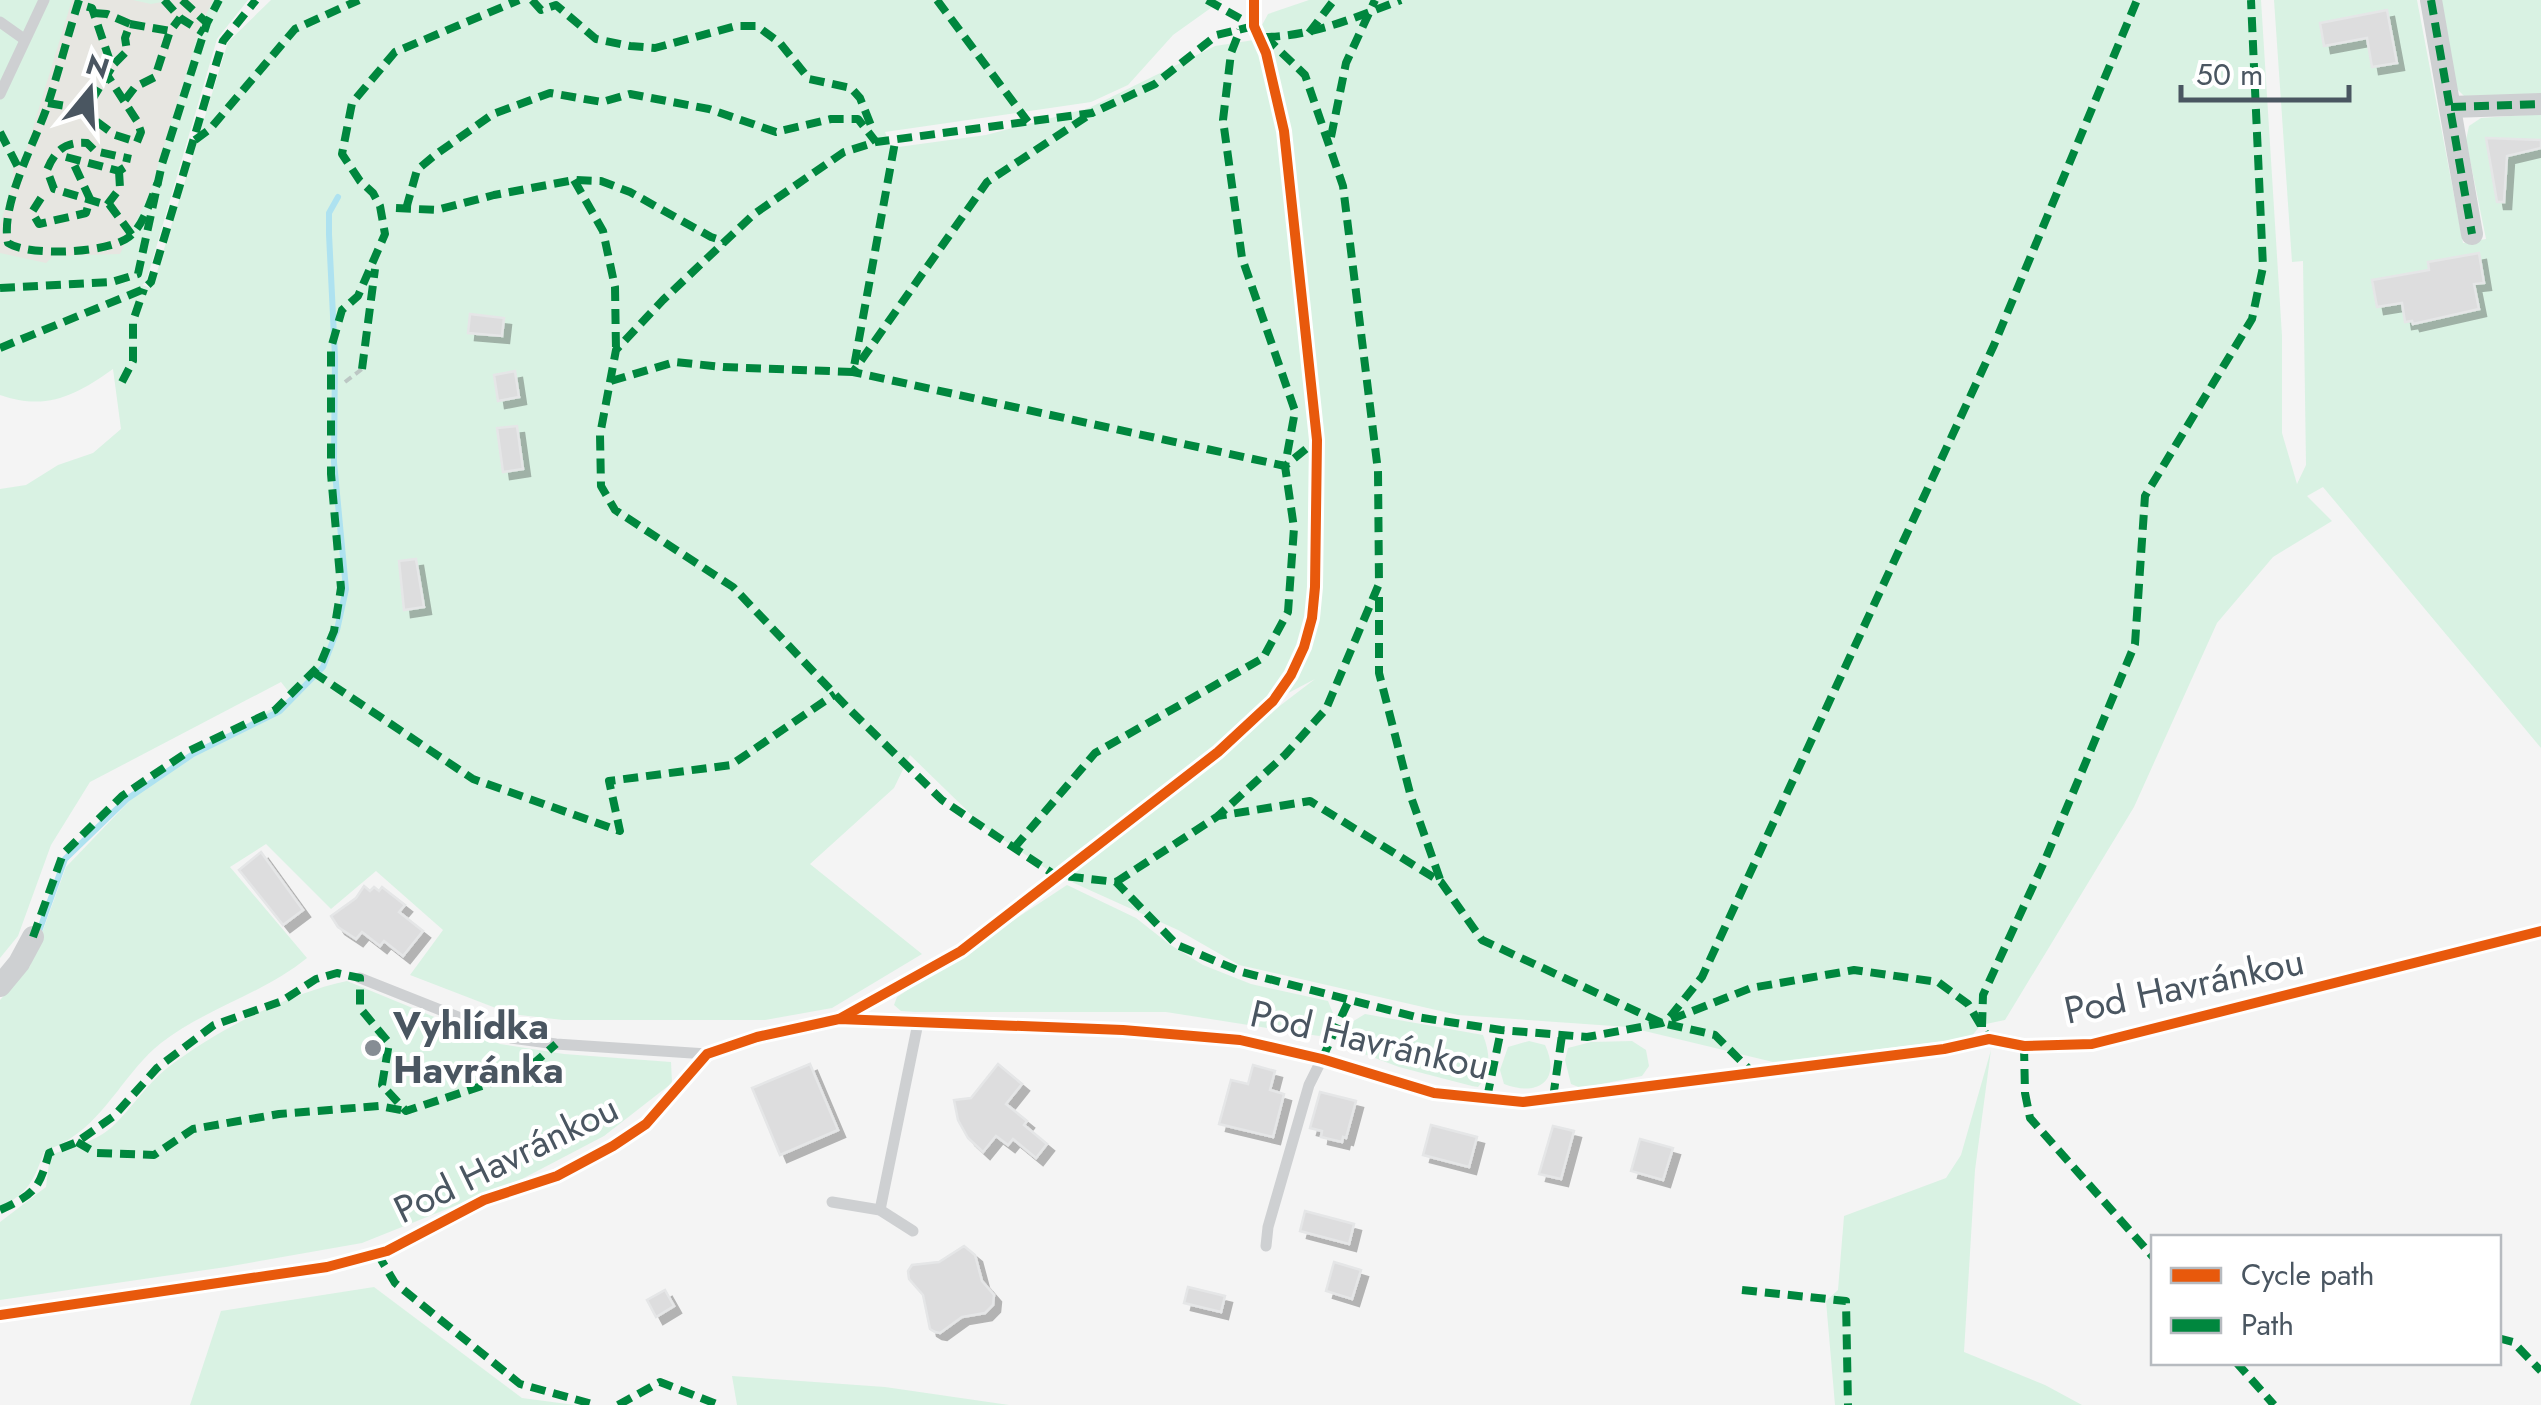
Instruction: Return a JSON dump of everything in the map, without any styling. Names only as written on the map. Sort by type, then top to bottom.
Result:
[{"type":"street","points":[[2431,0],[2472,234]]},
{"type":"street","points":[[2451,108],[2541,104]]},
{"type":"street","points":[[0,986],[33,937]]},
{"type":"lane","points":[[0,94],[44,0]]},
{"type":"lane","points":[[0,22],[24,39]]},
{"type":"lane","name":"Pod Havránkou","points":[[360,978],[511,1038],[707,1054],[774,1032],[839,1019],[1123,1030],[1240,1040],[1322,1058],[1434,1093],[1523,1102],[1989,1040],[2024,1046],[2092,1044],[2541,932]]},
{"type":"lane","points":[[880,1210],[918,1023]]},
{"type":"lane","name":"Pod Havránkou","points":[[0,1315],[310,1270],[387,1250],[484,1200],[557,1176],[613,1146],[646,1124],[707,1054]]},
{"type":"lane","points":[[1266,1246],[1309,1086],[1322,1058]]},
{"type":"lane","points":[[832,1202],[880,1210],[914,1231]]},
{"type":"path","points":[[345,382],[362,369]]},
{"type":"green space","points":[[0,0],[248,0],[217,39],[142,285],[152,288],[228,42],[271,0],[1222,0],[1173,35],[1128,85],[1091,102],[885,132],[891,148],[986,135],[1089,108],[1215,46],[1254,40],[1268,14],[1309,0],[2261,0],[2282,336],[2282,433],[2297,484],[2306,465],[2303,261],[2292,262],[2274,0],[2417,0],[2463,243],[2486,239],[2466,140],[2469,126],[2481,118],[2541,114],[2541,748],[2323,487],[2307,496],[2332,521],[2273,557],[2217,623],[2134,807],[2005,1020],[1981,1025],[1970,1038],[1773,1062],[1628,1027],[1458,1015],[1239,965],[1178,930],[1054,874],[983,826],[910,755],[894,788],[810,864],[922,954],[832,1008],[765,1020],[563,1020],[511,1014],[410,975],[443,930],[376,871],[331,909],[266,844],[230,867],[307,958],[272,982],[161,1043],[84,1128],[44,1152],[29,1185],[0,1207],[0,1000],[30,966],[66,867],[141,789],[292,696],[281,682],[90,782],[51,845],[18,936],[0,958],[0,489],[26,485],[58,465],[93,453],[121,429],[113,369],[86,387],[46,401],[0,395]],"holes":[[[2387,11],[2372,67],[2367,38],[2324,46],[2320,23]],[[2486,138],[2531,140],[2523,152],[2507,156],[2494,184]],[[1315,679],[1227,745],[1273,701]]]},
{"type":"green space","points":[[2438,0],[2541,0],[2541,94],[2464,96],[2455,87]]},
{"type":"green space","points":[[1067,885],[1136,918],[1203,965],[1251,984],[1328,1001],[1335,1018],[1331,1027],[1319,1036],[1166,1012],[915,1012],[901,1011],[894,1005],[897,997]]},
{"type":"green space","points":[[347,981],[500,1044],[564,1054],[671,1062],[672,1083],[604,1136],[522,1179],[362,1243],[0,1300],[0,1222],[46,1187],[50,1155],[107,1131],[159,1075],[206,1041],[277,1004]]},
{"type":"green space","points":[[1365,1014],[1483,1035],[1488,1062],[1483,1081],[1478,1087],[1472,1086],[1399,1067],[1343,1046],[1339,1037],[1347,1025]]},
{"type":"green space","points":[[1529,1041],[1545,1045],[1548,1077],[1536,1087],[1504,1084],[1500,1070],[1508,1047]]},
{"type":"green space","points":[[1632,1041],[1646,1050],[1649,1066],[1642,1076],[1581,1088],[1571,1084],[1565,1060],[1568,1048],[1591,1042]]},
{"type":"green space","points":[[1991,1050],[1975,1170],[1964,1352],[2045,1385],[2082,1405],[1835,1405],[1826,1301],[1838,1290],[1844,1216],[1946,1178],[1961,1155]]},
{"type":"green space","points":[[374,1287],[522,1398],[575,1405],[190,1405],[221,1311]]},
{"type":"green space","points":[[732,1376],[885,1387],[1009,1405],[737,1405]]},
{"type":"sand","points":[[72,0],[133,0],[151,4],[213,0],[200,27],[150,192],[120,254],[53,256],[46,263],[0,253],[0,225],[13,182],[13,166],[25,154]]},
{"type":"building","points":[[2387,10],[2397,63],[2372,67],[2367,38],[2324,46],[2320,23]]},
{"type":"building","points":[[2486,138],[2541,140],[2541,148],[2507,156],[2504,202],[2497,202]]},
{"type":"building","points":[[2479,253],[2484,283],[2474,284],[2479,309],[2413,324],[2405,322],[2402,303],[2377,307],[2372,280],[2429,270],[2428,262]]},
{"type":"building","points":[[470,314],[504,318],[502,336],[468,333]]},
{"type":"building","points":[[515,371],[519,397],[498,401],[494,375]]},
{"type":"building","points":[[517,426],[523,469],[503,472],[497,428]]},
{"type":"building","points":[[416,559],[424,607],[404,610],[399,561]]},
{"type":"building","points":[[261,852],[303,910],[283,925],[239,870]]},
{"type":"building","points":[[364,886],[370,891],[382,887],[405,905],[399,912],[423,931],[403,956],[384,941],[380,946],[362,932],[356,939],[338,927],[331,916],[356,898]]},
{"type":"building","points":[[810,1064],[838,1130],[780,1155],[752,1088]]},
{"type":"building","points":[[998,1064],[1022,1084],[1006,1104],[1047,1144],[1036,1158],[1013,1139],[1008,1145],[996,1136],[983,1152],[968,1138],[958,1120],[954,1100],[971,1098]]},
{"type":"building","points":[[1253,1065],[1275,1071],[1270,1090],[1284,1094],[1273,1137],[1219,1124],[1231,1080],[1248,1084]]},
{"type":"building","points":[[1320,1092],[1356,1101],[1342,1142],[1321,1137],[1322,1131],[1310,1128]]},
{"type":"building","points":[[1431,1125],[1477,1137],[1469,1167],[1423,1155]]},
{"type":"building","points":[[1553,1126],[1574,1131],[1561,1179],[1539,1174]]},
{"type":"building","points":[[1640,1139],[1673,1148],[1663,1180],[1631,1171]]},
{"type":"building","points":[[1305,1211],[1354,1224],[1349,1244],[1300,1231]]},
{"type":"building","points":[[964,1246],[975,1255],[982,1281],[994,1295],[993,1305],[985,1313],[962,1317],[940,1333],[935,1332],[930,1329],[923,1295],[909,1279],[908,1271],[912,1265],[939,1262]]},
{"type":"building","points":[[1334,1262],[1361,1270],[1352,1299],[1326,1291]]},
{"type":"building","points":[[1188,1287],[1225,1296],[1221,1312],[1184,1303]]},
{"type":"building","points":[[665,1290],[674,1306],[656,1317],[647,1300]]},
{"type":"waterway","points":[[37,937],[65,859],[127,799],[193,754],[280,711],[323,667],[346,589],[334,462],[335,357],[329,234],[329,213],[338,197]]},
{"type":"marked path","points":[[79,0],[48,104],[14,192],[8,243],[51,251],[88,250],[119,242],[139,226],[158,182]]},
{"type":"marked path","points":[[164,0],[180,18],[204,33]]},
{"type":"marked path","points":[[182,0],[207,23]]},
{"type":"marked path","points":[[0,288],[112,282],[138,274],[162,164],[207,23],[219,0]]},
{"type":"marked path","points":[[0,348],[144,289],[151,282],[223,41],[256,0]]},
{"type":"marked path","points":[[195,140],[210,129],[295,29],[359,0]]},
{"type":"marked path","points":[[33,937],[63,854],[122,796],[189,751],[275,710],[320,665],[334,631],[341,588],[331,474],[331,348],[342,310],[358,296],[385,234],[380,206],[342,154],[352,103],[395,52],[519,0]]},
{"type":"marked path","points":[[532,0],[541,10],[556,5],[596,39],[630,46],[655,48],[736,26],[757,26],[780,43],[809,79],[851,88],[860,98],[872,128]]},
{"type":"marked path","points":[[937,0],[1028,122]]},
{"type":"marked path","points":[[1207,0],[1254,26],[1305,75],[1343,186],[1378,471],[1379,584],[1326,709],[1285,755],[1218,816]]},
{"type":"marked path","points":[[1309,33],[1334,0]]},
{"type":"marked path","points":[[1331,137],[1346,63],[1375,0]]},
{"type":"marked path","points":[[1265,37],[1318,29],[1401,0]]},
{"type":"marked path","points":[[1670,1017],[1702,977],[1994,345],[2137,0]]},
{"type":"marked path","points":[[1982,1027],[1983,995],[2045,860],[2135,644],[2145,496],[2252,319],[2263,267],[2251,0]]},
{"type":"marked path","points":[[2431,0],[2472,234]]},
{"type":"marked path","points":[[48,103],[78,108],[90,103],[112,67],[92,8],[78,4]]},
{"type":"marked path","points":[[94,13],[130,24],[125,38],[127,51],[112,66]]},
{"type":"marked path","points":[[130,24],[170,31],[180,18]]},
{"type":"marked path","points":[[1254,26],[1217,35],[1155,84],[1092,113],[876,142],[844,152],[754,214],[616,350],[600,435],[601,486],[615,510],[733,587],[942,800],[1055,875],[1116,882],[1177,945],[1242,972],[1416,1017],[1501,1030],[1587,1037],[1662,1023],[1751,988],[1854,970],[1938,982],[1968,1004],[1989,1039]]},
{"type":"marked path","points":[[1014,848],[1095,753],[1263,658],[1288,612],[1294,528],[1285,466],[1295,411],[1242,258],[1223,120],[1231,53],[1240,30]]},
{"type":"marked path","points":[[125,100],[135,87],[155,77],[170,31]]},
{"type":"marked path","points":[[78,108],[115,135],[137,142],[141,132],[137,121],[107,75]]},
{"type":"marked path","points":[[406,209],[417,170],[435,155],[493,114],[550,93],[602,102],[630,94],[709,109],[776,132],[831,119],[858,119],[876,142]]},
{"type":"marked path","points":[[2451,107],[2541,104]]},
{"type":"marked path","points":[[1086,117],[987,182],[853,372],[1285,466],[1317,440]]},
{"type":"marked path","points":[[0,132],[20,171]]},
{"type":"marked path","points":[[611,381],[675,362],[853,372],[895,142]]},
{"type":"marked path","points":[[119,171],[120,188],[107,205],[54,189],[47,170],[62,149],[79,143],[131,159]]},
{"type":"marked path","points":[[66,157],[119,171],[127,166]]},
{"type":"marked path","points":[[41,198],[32,212],[39,224],[86,213],[90,199],[71,158]]},
{"type":"marked path","points":[[574,180],[603,231],[615,287],[616,350]]},
{"type":"marked path","points":[[396,208],[437,210],[574,180],[601,181],[727,242]]},
{"type":"marked path","points":[[109,204],[132,235]]},
{"type":"marked path","points":[[362,369],[375,269]]},
{"type":"marked path","points":[[122,382],[133,361],[133,321],[144,289]]},
{"type":"marked path","points":[[1379,597],[1379,673],[1411,797],[1441,882]]},
{"type":"marked path","points":[[313,672],[473,779],[620,831],[609,781],[731,765],[835,694]]},
{"type":"marked path","points":[[1116,882],[1218,816],[1310,801],[1441,882],[1482,940],[1662,1023],[1715,1035],[1753,1073]]},
{"type":"marked path","points":[[0,1210],[34,1189],[49,1153],[77,1142],[114,1116],[157,1068],[214,1025],[282,1001],[316,979],[337,973],[360,978],[360,1008],[389,1043],[382,1085],[406,1111],[524,1072],[556,1044]]},
{"type":"marked path","points":[[1322,1059],[1349,1000]]},
{"type":"marked path","points":[[1487,1098],[1501,1030]]},
{"type":"marked path","points":[[1553,1098],[1562,1035]]},
{"type":"marked path","points":[[2024,1046],[2030,1118],[2151,1255]]},
{"type":"marked path","points":[[77,1142],[96,1153],[154,1155],[193,1129],[279,1114],[379,1106],[406,1111]]},
{"type":"marked path","points":[[377,1253],[395,1283],[520,1384],[596,1405]]},
{"type":"marked path","points":[[1742,1290],[1846,1301],[1848,1405]]},
{"type":"marked path","points":[[2501,1339],[2513,1342],[2541,1371]]},
{"type":"marked path","points":[[2239,1365],[2274,1405]]},
{"type":"marked path","points":[[618,1405],[660,1382],[719,1405]]},
{"type":"cycle path","points":[[839,1019],[961,951],[1218,752],[1273,701],[1304,647],[1315,587],[1317,440],[1284,131],[1266,53],[1254,26],[1254,0]]},
{"type":"cycle path","points":[[0,1315],[327,1267],[387,1251],[484,1200],[557,1176],[613,1146],[646,1124],[707,1054],[757,1037],[839,1019],[1123,1030],[1240,1040],[1322,1059],[1434,1093],[1523,1102],[1944,1049],[1989,1039],[2024,1046],[2092,1044],[2541,931]]},
{"type":"place","name":"Vyhlídka Havránka","points":[[373,1048]]}]
